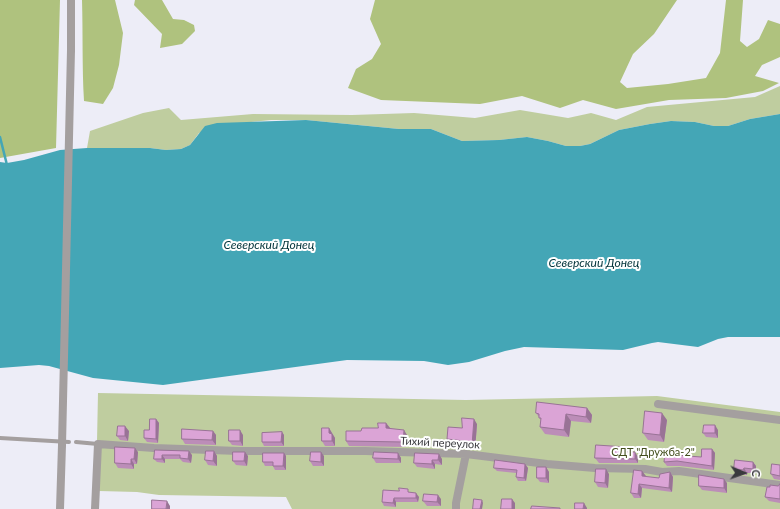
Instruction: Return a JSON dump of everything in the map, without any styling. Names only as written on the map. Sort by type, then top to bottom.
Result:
[{"type":"street","points":[[60,509],[65,444],[71,0]]},
{"type":"street","points":[[658,404],[780,420]]},
{"type":"street","points":[[95,509],[98,444]]},
{"type":"street","name":"Тихий переулок","points":[[98,444],[154,448],[239,451],[365,451],[466,454],[547,464],[595,468],[645,469],[662,472],[678,471],[780,485]]},
{"type":"street","points":[[456,509],[466,454]]},
{"type":"lane","points":[[0,438],[65,444]]},
{"type":"lane","points":[[76,442],[98,444]]},
{"type":"green space","points":[[0,0],[60,0],[56,148],[0,158]]},
{"type":"green space","points":[[82,0],[115,0],[123,33],[119,65],[113,88],[103,104],[84,101]]},
{"type":"green space","points":[[135,0],[162,0],[173,19],[184,20],[194,25],[195,31],[182,44],[160,48],[162,34],[134,5]]},
{"type":"green space","points":[[375,0],[677,0],[654,34],[633,54],[620,82],[627,88],[706,78],[720,53],[726,0],[743,0],[740,41],[747,47],[759,39],[768,20],[780,24],[780,57],[762,65],[755,76],[779,83],[763,91],[726,98],[669,100],[616,109],[583,100],[560,108],[522,96],[480,104],[381,100],[348,88],[356,69],[372,59],[381,44],[370,19]]},
{"type":"green space","points":[[780,86],[780,114],[750,119],[728,126],[714,126],[695,122],[671,121],[650,124],[619,130],[590,144],[580,146],[566,146],[527,137],[499,140],[462,141],[431,129],[399,129],[306,120],[271,120],[241,123],[199,133],[190,145],[181,149],[87,148],[90,131],[143,113],[169,108],[181,120],[253,114],[352,115],[414,113],[475,118],[520,110],[568,118],[591,113],[616,120],[647,107],[755,97]]},
{"type":"green space","name":"СДТ \"Дружба-2\"","points":[[98,393],[466,400],[657,396],[780,412],[780,509],[292,509],[286,497],[159,495],[137,492],[99,491],[96,490]]},
{"type":"water","name":"Северский Донец","points":[[780,114],[780,337],[728,337],[718,339],[698,347],[658,342],[623,350],[524,347],[469,362],[448,365],[424,361],[347,360],[163,385],[93,378],[49,366],[39,365],[0,368],[0,162],[7,163],[24,160],[60,150],[87,148],[181,149],[190,145],[205,126],[217,123],[306,120],[399,129],[431,129],[462,141],[499,140],[527,137],[566,146],[580,146],[590,144],[619,130],[650,124],[671,121],[695,122],[714,126],[728,126],[750,119]]},
{"type":"building","points":[[537,402],[587,408],[586,417],[566,414],[564,430],[540,427],[541,418],[539,418],[539,414],[536,413]]},
{"type":"building","points":[[645,411],[662,413],[660,435],[643,433]]},
{"type":"building","points":[[462,418],[474,419],[472,445],[463,444],[464,441],[447,439],[448,427],[462,428]]},
{"type":"building","points":[[150,419],[156,419],[156,439],[144,438],[144,430],[149,430]]},
{"type":"building","points":[[378,423],[386,423],[386,428],[404,430],[403,442],[346,441],[346,431],[361,431],[362,428],[378,428]]},
{"type":"building","points":[[704,425],[715,425],[715,433],[703,433]]},
{"type":"building","points":[[118,426],[125,426],[125,436],[117,436]]},
{"type":"building","points":[[322,428],[329,428],[329,433],[332,434],[332,441],[322,441]]},
{"type":"building","points":[[182,429],[213,431],[212,440],[182,439]]},
{"type":"building","points":[[229,430],[240,430],[240,441],[229,441]]},
{"type":"building","points":[[282,432],[281,442],[262,442],[262,433]]},
{"type":"building","points":[[596,445],[627,447],[627,452],[635,452],[635,459],[595,458]]},
{"type":"building","points":[[115,447],[135,448],[134,459],[131,459],[131,464],[115,463]]},
{"type":"building","points":[[702,449],[712,449],[712,466],[677,461],[664,462],[665,452],[675,454],[674,455],[701,457]]},
{"type":"building","points":[[155,450],[189,451],[188,459],[180,458],[180,455],[162,455],[162,459],[154,459]]},
{"type":"building","points":[[206,451],[214,451],[213,461],[205,460]]},
{"type":"building","points":[[233,452],[245,452],[244,461],[233,461]]},
{"type":"building","points":[[311,452],[321,452],[321,462],[310,461]]},
{"type":"building","points":[[374,452],[398,453],[398,459],[373,458]]},
{"type":"building","points":[[263,453],[284,453],[283,466],[273,466],[273,462],[263,462]]},
{"type":"building","points":[[415,453],[439,454],[438,460],[432,460],[432,464],[414,463]]},
{"type":"building","points":[[495,460],[525,464],[524,478],[516,477],[517,470],[494,468]]},
{"type":"building","points":[[735,460],[753,462],[753,469],[734,469]]},
{"type":"building","points":[[772,464],[780,465],[780,476],[771,474]]},
{"type":"building","points":[[537,467],[546,467],[546,478],[537,478]]},
{"type":"building","points":[[596,469],[606,469],[605,483],[595,482]]},
{"type":"building","points":[[634,470],[642,471],[642,476],[659,478],[660,474],[670,472],[669,488],[639,484],[638,494],[631,493]]},
{"type":"building","points":[[699,475],[724,479],[724,488],[699,486]]},
{"type":"building","points":[[780,484],[780,499],[765,497],[767,487],[770,487],[770,485],[778,486]]},
{"type":"building","points":[[399,488],[408,489],[408,492],[416,493],[416,498],[394,498],[393,503],[382,502],[383,490],[399,491]]},
{"type":"building","points":[[424,494],[438,495],[437,502],[423,501]]},
{"type":"building","points":[[474,499],[482,500],[480,509],[473,509]]},
{"type":"building","points":[[502,499],[512,499],[512,509],[501,509]]},
{"type":"building","points":[[152,500],[167,501],[166,509],[152,509]]},
{"type":"building","points":[[575,503],[584,503],[583,509],[575,509]]},
{"type":"building","points":[[532,506],[560,508],[560,509],[531,509]]},
{"type":"waterway","points":[[0,137],[7,165]]}]
